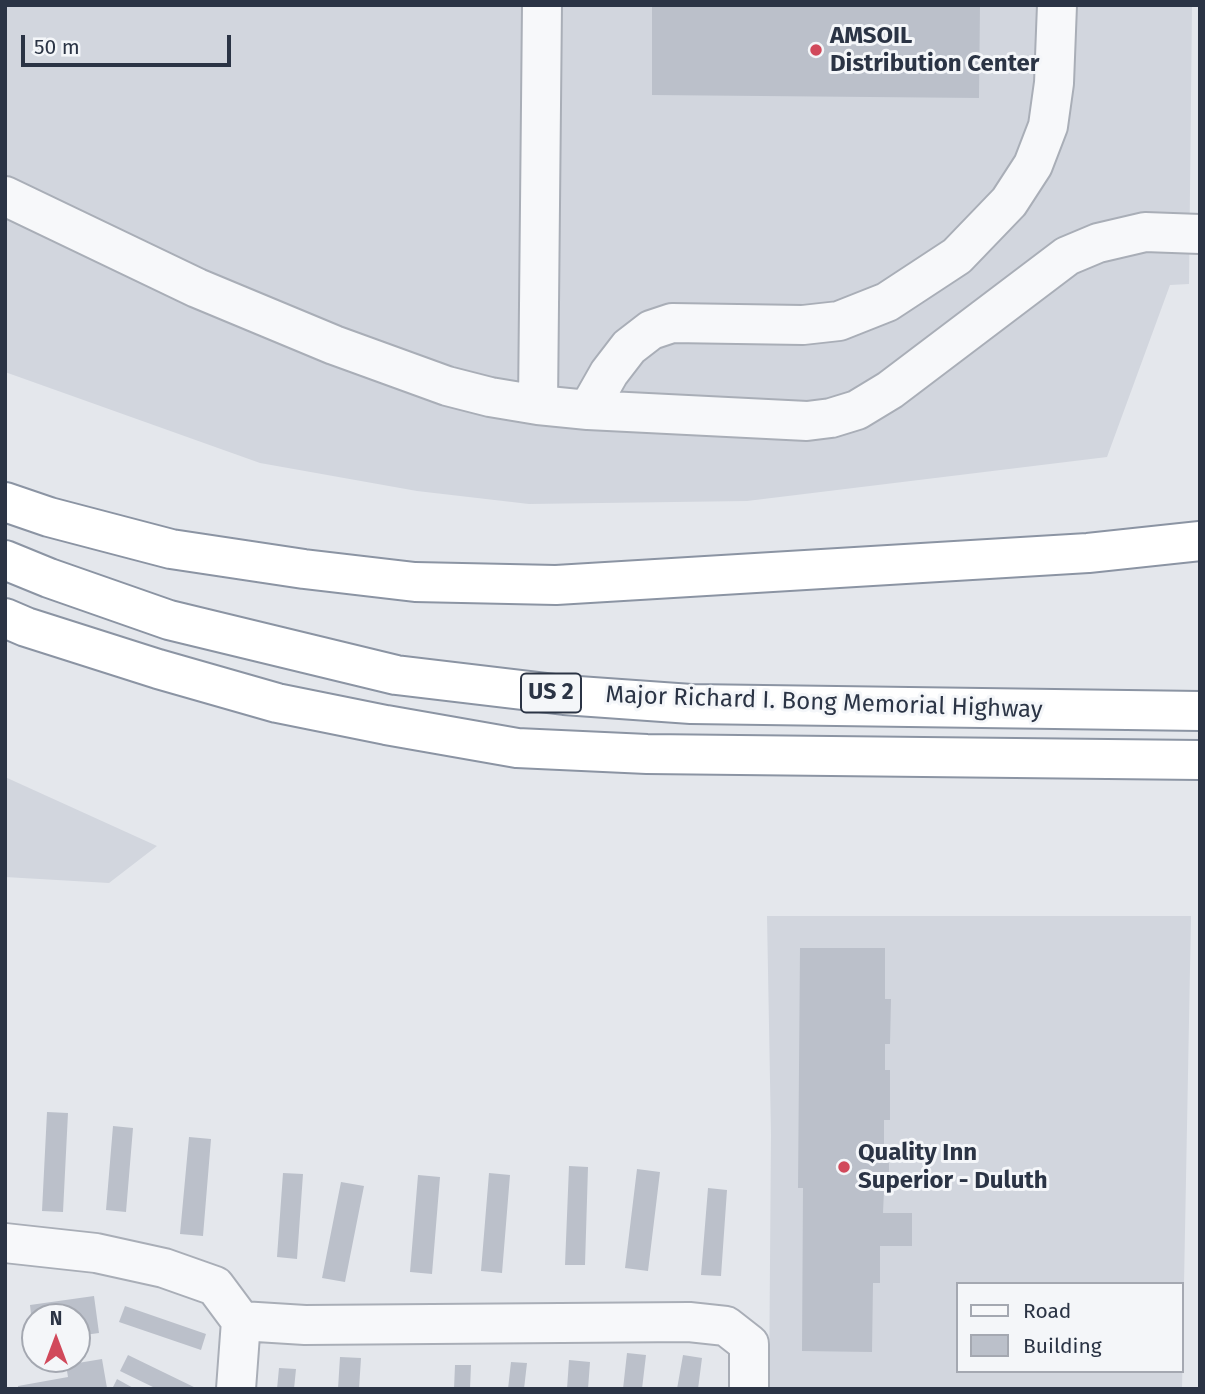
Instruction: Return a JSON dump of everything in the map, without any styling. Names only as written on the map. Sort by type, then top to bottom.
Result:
[{"type":"highway","points":[[5,502],[48,517],[170,549],[415,582],[556,585],[1088,553],[1200,541]]},
{"type":"highway","name":"Major Richard I. Bong Memorial Highway","points":[[5,560],[169,620],[397,675],[564,695],[691,704],[1200,711]]},
{"type":"highway","name":"Major Richard I. Bong Memorial Highway","points":[[5,618],[132,661],[277,703],[517,748],[646,754],[1200,760]]},
{"type":"lane","points":[[538,405],[542,5]]},
{"type":"lane","points":[[588,410],[609,373],[629,347],[651,330],[672,323],[803,325],[839,321],[887,302],[957,256],[1009,202],[1033,165],[1048,126],[1054,83],[1057,5]]},
{"type":"lane","points":[[5,196],[197,288],[334,345],[447,386],[490,397],[588,410],[807,421],[831,418],[857,410],[890,390],[1067,256],[1098,243],[1145,232],[1200,234]]},
{"type":"lane","points":[[5,1243],[96,1253],[164,1268],[215,1286],[241,1321],[236,1389]]},
{"type":"lane","points":[[241,1321],[305,1325],[689,1322],[726,1326],[749,1344],[749,1389]]},
{"type":"shaded area","points":[[5,5],[1192,5],[1189,284],[1170,285],[1107,457],[747,501],[529,504],[417,491],[260,463],[5,372]]},
{"type":"shaded area","points":[[5,777],[157,846],[109,883],[5,877]]},
{"type":"shaded area","points":[[767,916],[1191,916],[1184,1284],[956,1282],[956,1373],[1182,1373],[1182,1389],[769,1389],[771,1135]]},
{"type":"building","name":"AMSOIL Distribution Center","points":[[652,5],[980,5],[979,98],[652,95]]},
{"type":"building","name":"Quality Inn Superior - Duluth","points":[[800,948],[885,948],[885,999],[891,999],[890,1044],[885,1044],[885,1070],[890,1070],[890,1120],[884,1120],[884,1146],[889,1146],[889,1190],[884,1190],[883,1213],[912,1213],[912,1246],[880,1246],[880,1283],[873,1283],[872,1352],[802,1351],[803,1188],[798,1188]]},
{"type":"building","points":[[47,1112],[68,1113],[63,1212],[42,1211]]},
{"type":"building","points":[[113,1126],[133,1128],[126,1212],[106,1210]]},
{"type":"building","points":[[189,1137],[211,1139],[203,1236],[180,1234]]},
{"type":"building","points":[[569,1166],[588,1167],[585,1265],[565,1265]]},
{"type":"building","points":[[637,1169],[660,1172],[648,1271],[625,1268]]},
{"type":"building","points":[[283,1173],[303,1174],[297,1259],[277,1257]]},
{"type":"building","points":[[489,1173],[510,1175],[502,1273],[481,1271]]},
{"type":"building","points":[[418,1175],[440,1177],[432,1274],[410,1272]]},
{"type":"building","points":[[341,1182],[364,1186],[345,1282],[322,1278]]},
{"type":"building","points":[[708,1188],[727,1190],[721,1276],[701,1275]]},
{"type":"building","points":[[94,1296],[99,1333],[91,1334],[91,1303],[44,1303]]},
{"type":"building","points":[[125,1306],[206,1334],[201,1350],[119,1322]]},
{"type":"building","points":[[627,1353],[646,1355],[642,1389],[623,1389]]},
{"type":"building","points":[[128,1355],[198,1389],[157,1389],[120,1371]]},
{"type":"building","points":[[683,1355],[702,1358],[698,1389],[677,1389]]},
{"type":"building","points":[[340,1357],[361,1358],[359,1389],[338,1389]]},
{"type":"building","points":[[102,1359],[107,1388],[18,1389],[18,1386],[68,1377],[67,1373],[91,1373],[91,1361]]},
{"type":"building","points":[[569,1360],[590,1362],[588,1389],[567,1389]]},
{"type":"building","points":[[511,1362],[527,1363],[524,1389],[508,1389]]},
{"type":"building","points":[[455,1365],[471,1365],[470,1389],[454,1389]]},
{"type":"building","points":[[279,1368],[296,1369],[294,1389],[277,1389]]},
{"type":"building","points":[[117,1379],[135,1389],[112,1389]]},
{"type":"place","name":"AMSOIL Distribution Center","points":[[816,50]]},
{"type":"place","name":"Quality Inn Superior - Duluth","points":[[844,1167]]}]
